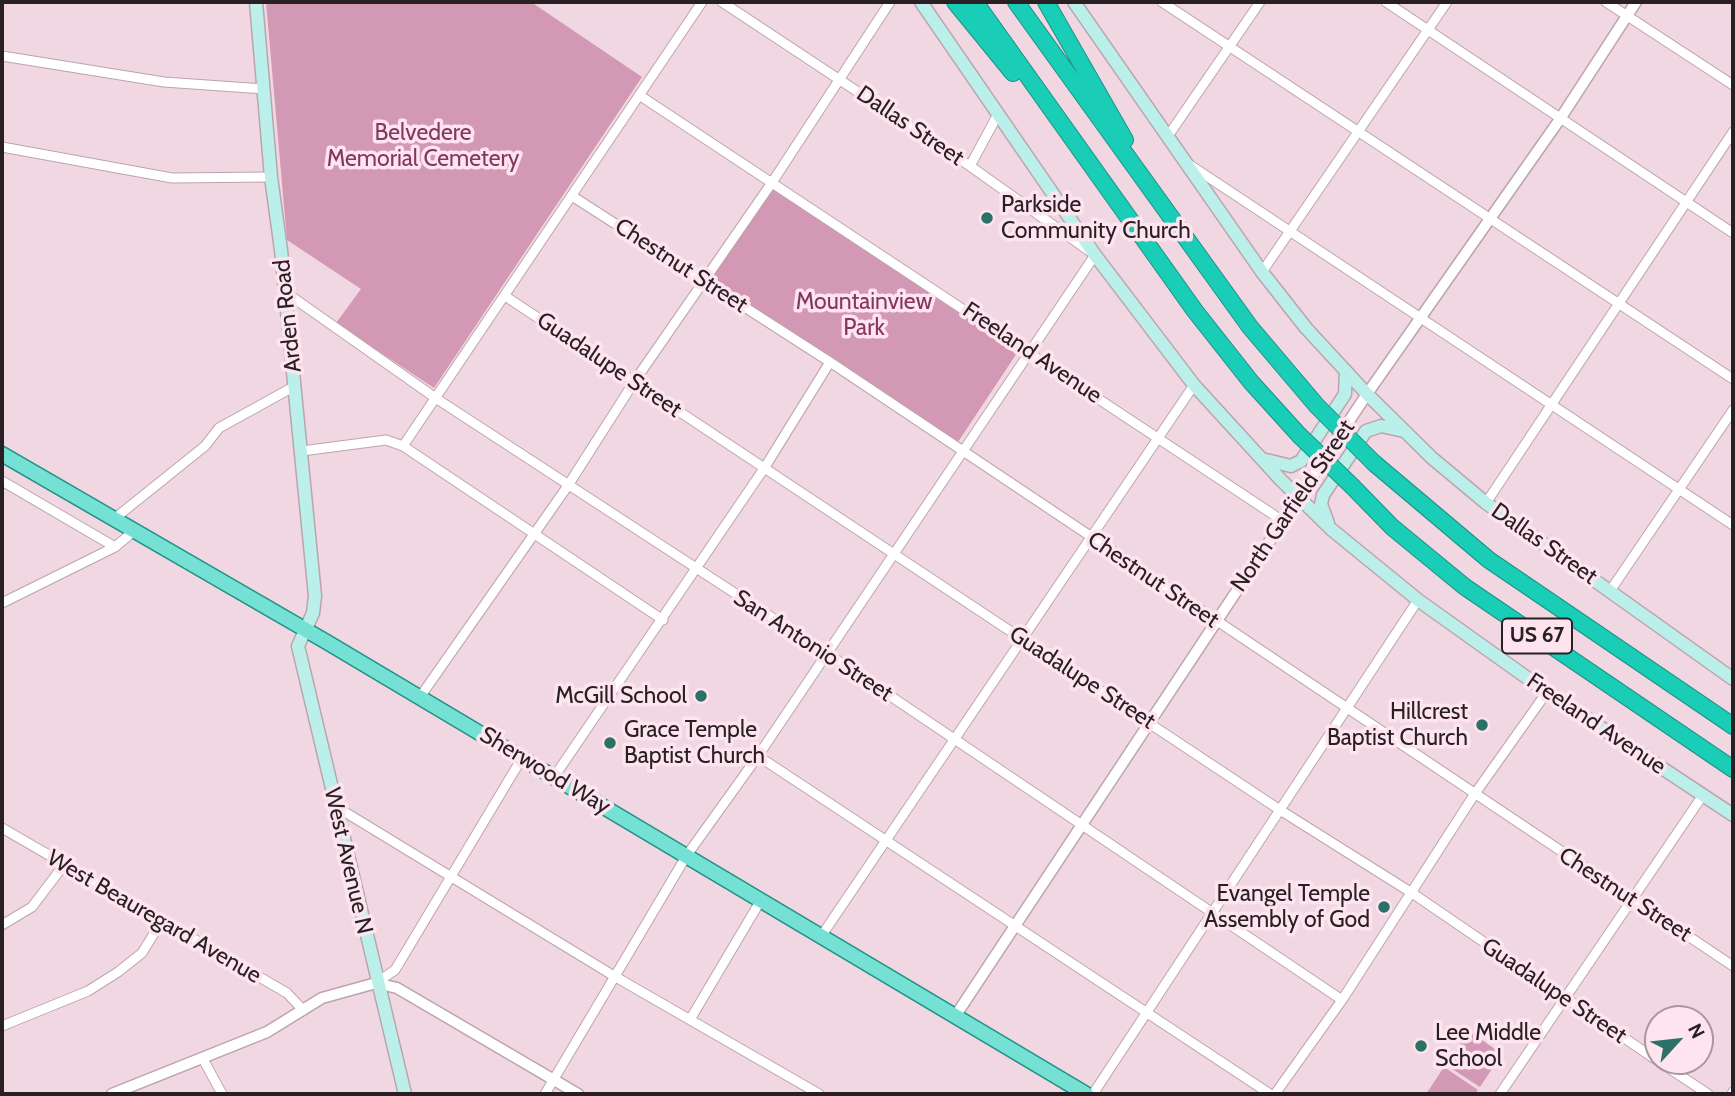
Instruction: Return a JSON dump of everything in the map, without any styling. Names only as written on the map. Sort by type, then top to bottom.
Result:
[{"type":"highway","points":[[955,2],[1126,216]]},
{"type":"highway","name":"US 67","points":[[975,2],[1126,216],[1251,383],[1299,435],[1392,527],[1465,587],[1733,769]]},
{"type":"highway","name":"US 67","points":[[1016,2],[1250,327],[1317,406],[1374,463],[1489,560],[1733,726]]},
{"type":"highway","points":[[1046,2],[1167,215]]},
{"type":"highway","points":[[1592,630],[1733,713]]},
{"type":"highway","points":[[1628,700],[1733,780]]},
{"type":"main road","name":"Arden Road","points":[[256,2],[271,177],[302,451],[315,596],[313,612],[305,629]]},
{"type":"main road","name":"Freeland Avenue","points":[[921,2],[1095,255],[1194,385],[1299,497],[1331,528],[1418,600],[1547,692],[1733,815]]},
{"type":"main road","name":"Dallas Street","points":[[1074,2],[1262,272],[1306,328],[1367,394],[1404,431],[1486,503],[1733,679]]},
{"type":"main road","points":[[1262,459],[1291,467],[1301,461],[1345,394],[1346,370]]},
{"type":"main road","points":[[1331,528],[1321,505],[1323,495],[1366,431],[1381,426],[1404,431]]},
{"type":"main road","name":"Sherwood Way","points":[[2,454],[305,629],[1086,1094]]},
{"type":"main road","name":"West Avenue N","points":[[305,629],[298,646],[404,1094]]},
{"type":"street","points":[[403,446],[702,2]]},
{"type":"street","name":"Dallas Street","points":[[722,2],[970,166],[1095,255]]},
{"type":"street","points":[[420,697],[533,531],[568,487],[634,382],[773,181],[890,2]]},
{"type":"street","points":[[1162,2],[1733,379]]},
{"type":"street","points":[[1168,136],[1260,2]]},
{"type":"street","points":[[1386,2],[1733,233]]},
{"type":"street","points":[[1262,272],[1447,2]]},
{"type":"street","points":[[1606,2],[1733,85]]},
{"type":"street","name":"North Garfield Street","points":[[956,1015],[1367,394],[1560,119],[1636,2]]},
{"type":"street","points":[[2,56],[164,82],[264,89]]},
{"type":"street","name":"Freeland Avenue","points":[[639,95],[773,181],[1283,521]]},
{"type":"street","points":[[970,166],[997,116]]},
{"type":"street","points":[[1486,503],[1733,132]]},
{"type":"street","points":[[2,147],[46,152],[172,178],[271,177]]},
{"type":"street","points":[[1189,165],[1733,526]]},
{"type":"street","name":"Chestnut Street","points":[[572,196],[830,362],[1474,795],[1733,965]]},
{"type":"street","points":[[545,1094],[687,855],[758,756],[960,451],[1095,255]]},
{"type":"street","name":"San Antonio Street","points":[[285,292],[568,487],[825,652],[1080,827],[1342,1000]]},
{"type":"street","name":"Guadalupe Street","points":[[505,296],[1280,810],[1412,893],[1644,1052]]},
{"type":"street","points":[[554,777],[765,467],[830,362]]},
{"type":"street","points":[[822,935],[1194,385]]},
{"type":"street","points":[[114,519],[205,446],[219,428],[295,386]]},
{"type":"street","points":[[1610,591],[1733,411]]},
{"type":"street","points":[[302,451],[386,440],[403,446],[663,620]]},
{"type":"street","points":[[2,481],[115,547]]},
{"type":"street","points":[[2,603],[115,547],[134,531]]},
{"type":"street","points":[[1093,1094],[1418,600]]},
{"type":"street","points":[[758,756],[1014,927],[1273,1094],[1342,1000],[1474,795],[1547,692]]},
{"type":"street","points":[[112,1094],[267,1032],[322,998],[376,983],[395,970],[522,758]]},
{"type":"street","points":[[1500,1094],[1703,795]]},
{"type":"street","points":[[335,806],[453,875],[614,976],[819,1094]]},
{"type":"street","name":"West Beauregard Avenue","points":[[2,828],[287,993],[303,1010]]},
{"type":"street","points":[[2,925],[32,907],[64,866]]},
{"type":"street","points":[[691,1018],[761,900]]},
{"type":"street","points":[[2,1026],[88,991],[118,972],[142,953],[161,922]]},
{"type":"street","points":[[376,983],[397,988],[578,1094]]},
{"type":"street","points":[[203,1059],[222,1094]]},
{"type":"street","name":"Guadalupe Street","points":[[1679,1075],[1708,1094]]},
{"type":"green space","name":"Belvedere Memorial Cemetery","points":[[266,2],[531,2],[642,77],[434,388],[336,323],[361,289],[287,240]]},
{"type":"green space","name":"Mountainview Park","points":[[772,186],[1019,350],[956,445],[710,281]]},
{"type":"green space","points":[[1469,1031],[1502,1054],[1480,1087],[1446,1065]]},
{"type":"green space","points":[[1444,1067],[1478,1090],[1475,1094],[1426,1094]]},
{"type":"place","name":"Parkside Community Church","points":[[987,218]]},
{"type":"place","name":"McGill School","points":[[701,696]]},
{"type":"place","name":"Hillcrest Baptist Church","points":[[1482,725]]},
{"type":"place","name":"Grace Temple Baptist Church","points":[[610,743]]},
{"type":"place","name":"Evangel Temple Assembly of God","points":[[1384,907]]},
{"type":"place","name":"Lee Middle School","points":[[1421,1046]]}]
